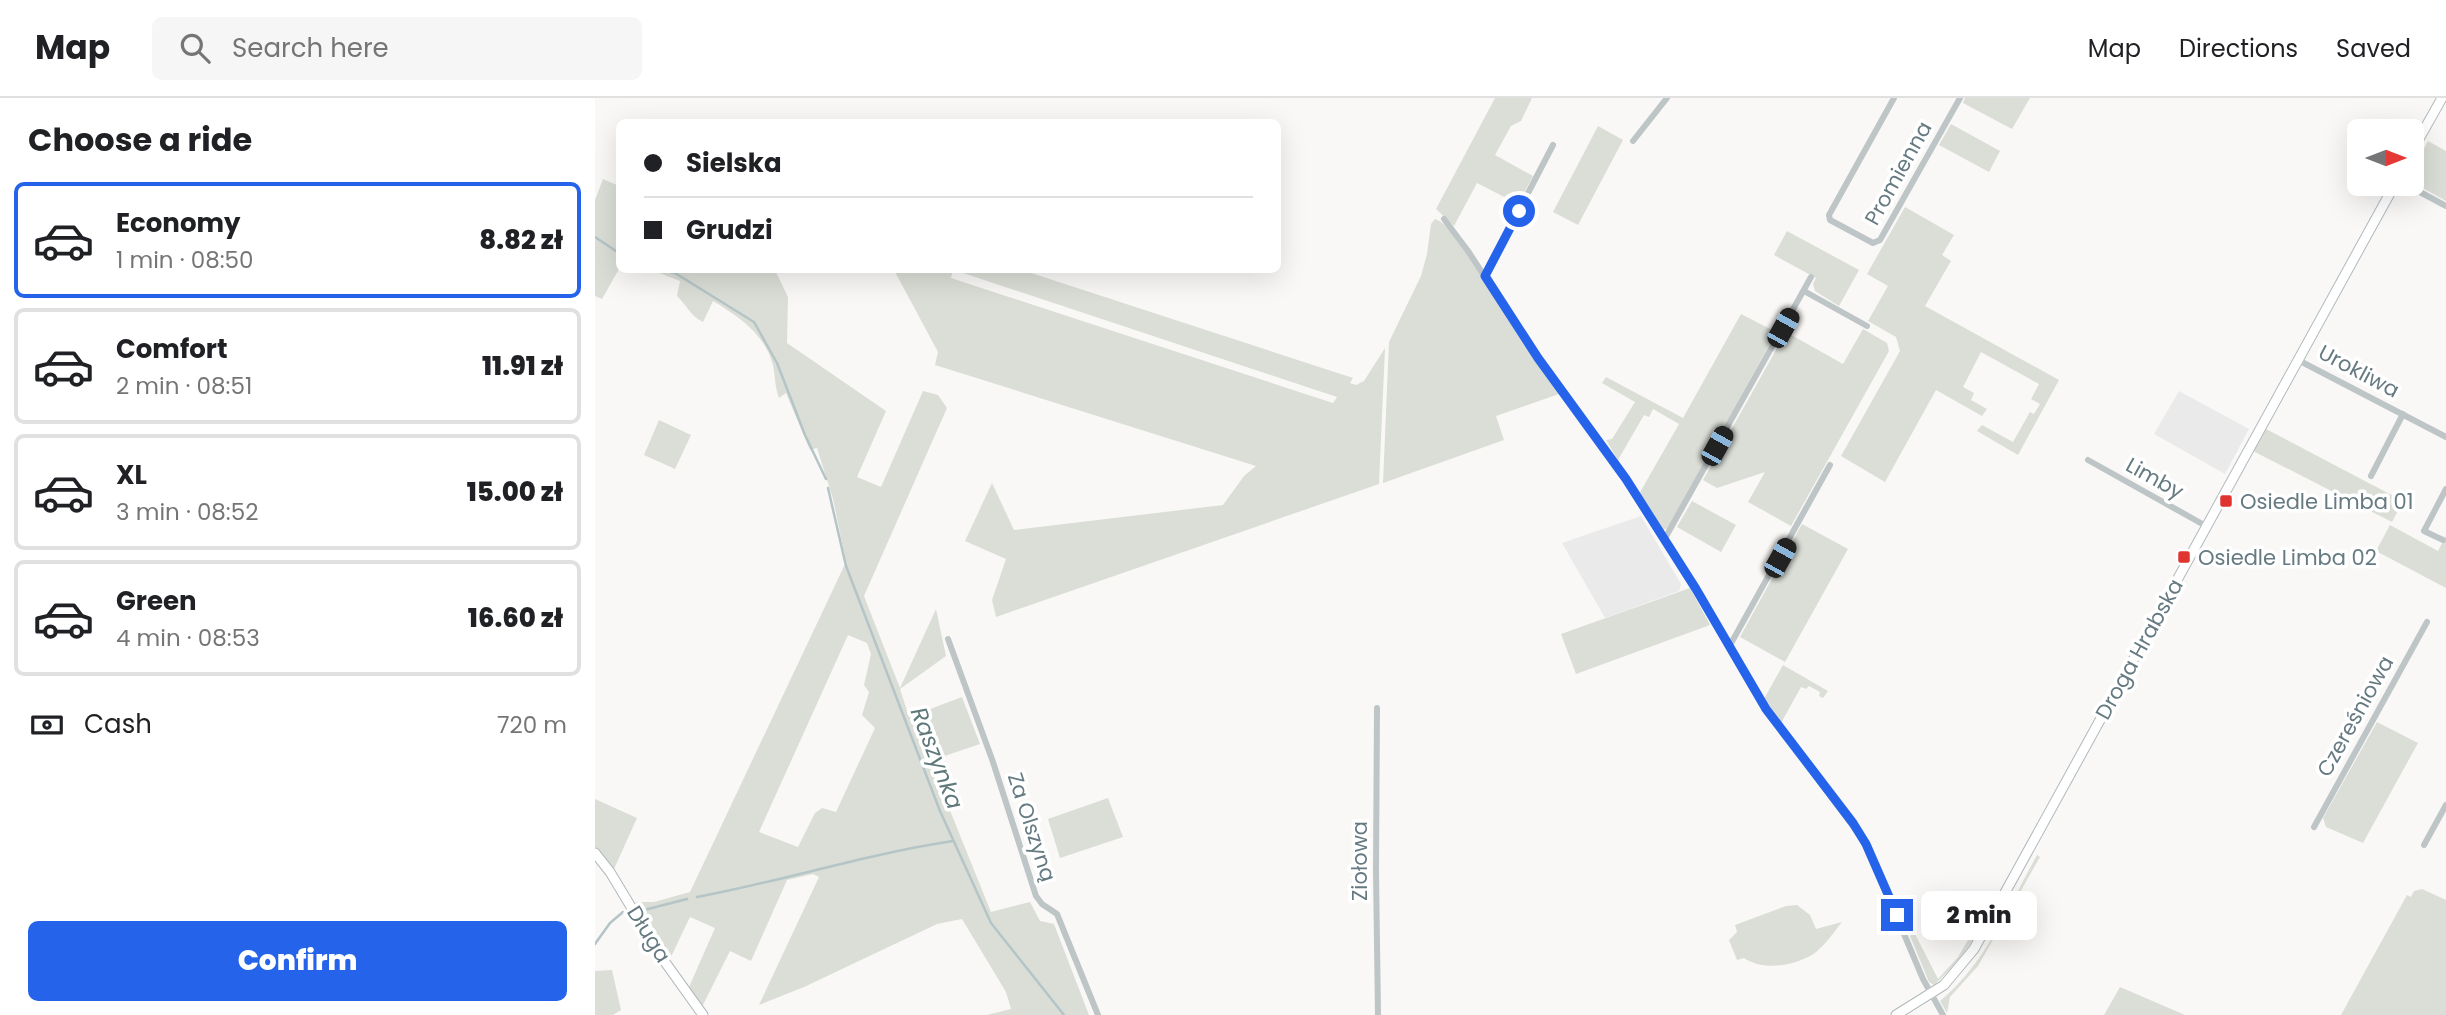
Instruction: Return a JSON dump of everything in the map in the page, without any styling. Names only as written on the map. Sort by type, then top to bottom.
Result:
[{"type":"street","points":[[1633,141],[1667,98]]},
{"type":"street","name":"Promienna","points":[[1894,98],[1829,214],[1830,220],[1873,243],[1880,240],[1960,98]]},
{"type":"street","points":[[2424,132],[2442,104]]},
{"type":"street","points":[[1485,276],[1553,145]]},
{"type":"street","points":[[2424,194],[2446,206]]},
{"type":"street","name":"Droga Hrabska","points":[[1896,1015],[1932,995],[1951,979],[1974,949],[2388,196]]},
{"type":"street","points":[[1444,219],[1538,358],[1626,479],[1766,709],[1866,844],[1943,1015]]},
{"type":"street","points":[[1664,540],[1811,277]]},
{"type":"street","points":[[1804,290],[1867,326]]},
{"type":"street","name":"Urokliwa","points":[[2298,359],[2446,437]]},
{"type":"street","name":"Urokliwa","points":[[2371,476],[2403,414]]},
{"type":"street","name":"Limby","points":[[2088,460],[2206,526]]},
{"type":"street","points":[[1729,647],[1830,465]]},
{"type":"street","points":[[2443,540],[2424,531],[2446,489]]},
{"type":"street","name":"Czereśniowa","points":[[2314,827],[2427,622]]},
{"type":"street","name":"Za Olszyną","points":[[948,639],[993,762],[1035,896],[1058,914],[1098,1015]]},
{"type":"street","name":"Ziołowa","points":[[1377,708],[1375,872],[1378,1015]]},
{"type":"street","points":[[2424,845],[2446,805]]},
{"type":"street","name":"Długa","points":[[595,853],[610,872],[660,955],[703,1015]]},
{"type":"shaded area","points":[[1495,98],[1532,98],[1521,121],[1511,126],[1495,155],[1533,176],[1518,204],[1477,183],[1454,226],[1436,209]]},
{"type":"shaded area","points":[[1965,98],[2030,98],[2012,129],[1963,103]]},
{"type":"shaded area","points":[[1951,124],[2000,151],[1989,172],[1939,145]]},
{"type":"shaded area","points":[[1598,126],[1623,140],[1578,225],[1553,212]]},
{"type":"shaded area","points":[[2428,141],[2446,151],[2446,201],[2424,189],[2424,149]]},
{"type":"shaded area","points":[[603,179],[616,185],[617,273],[602,299],[595,296],[595,200]]},
{"type":"shaded area","points":[[1905,207],[1954,235],[1942,255],[1951,261],[1925,306],[2059,380],[2018,455],[1977,431],[1982,425],[2013,442],[2030,412],[2034,414],[2040,404],[2031,399],[2039,384],[1981,352],[1963,387],[1974,393],[1971,400],[1987,409],[1982,416],[1936,390],[1885,482],[1841,456],[1900,351],[1896,337],[1868,321],[1888,286],[1867,274]]},
{"type":"shaded area","points":[[1435,219],[1455,236],[1466,250],[1513,327],[1559,394],[1496,416],[1504,440],[1383,483],[1389,342],[1421,276],[1431,224]]},
{"type":"shaded area","points":[[1787,231],[1859,270],[1839,306],[1815,291],[1813,284],[1816,278],[1774,255]]},
{"type":"shaded area","points":[[660,273],[776,273],[788,297],[787,343],[886,411],[857,477],[881,487],[923,391],[938,395],[947,408],[864,596],[900,688],[936,609],[946,656],[900,689],[909,717],[962,697],[980,744],[930,761],[991,912],[1030,902],[1040,921],[1054,924],[1089,1015],[987,1015],[1011,1009],[1006,992],[962,919],[937,924],[804,987],[759,1005],[819,877],[813,874],[787,880],[751,961],[730,951],[702,1007],[689,987],[715,928],[690,917],[669,961],[636,902],[654,902],[690,892],[846,562],[833,499],[817,448],[810,450],[786,393],[779,398],[773,365],[764,344],[741,320],[713,301],[703,322],[691,313],[677,296],[680,281]],"holes":[[[848,635],[867,643],[871,654],[864,685],[869,692],[862,715],[875,728],[836,812],[822,808],[815,813],[798,847],[759,832]]]},
{"type":"shaded area","points":[[896,273],[952,273],[951,278],[1333,403],[1337,397],[963,273],[1031,273],[1353,378],[1350,383],[1356,385],[1364,381],[1385,348],[1379,484],[996,617],[992,600],[1006,559],[965,541],[992,483],[1014,530],[1223,505],[1244,476],[1256,466],[935,365],[938,352]]},
{"type":"shaded area","points":[[1741,314],[1776,332],[1669,528],[1662,530],[1639,494],[1679,424],[1653,409],[1649,417],[1644,415],[1618,460],[1606,440],[1612,439],[1635,402],[1602,383],[1606,377],[1683,418]]},
{"type":"shaded area","points":[[1863,329],[1887,343],[1889,351],[1791,526],[1748,502],[1765,472],[1717,488],[1703,480],[1786,332],[1843,364]]},
{"type":"shaded area","points":[[2179,391],[2249,429],[2225,474],[2154,434]]},
{"type":"shaded area","points":[[659,420],[691,435],[675,469],[644,455]]},
{"type":"shaded area","points":[[2266,429],[2403,501],[2392,522],[2253,451]]},
{"type":"shaded area","points":[[1692,501],[1736,525],[1721,552],[1677,527]]},
{"type":"shaded area","points":[[1641,516],[1681,584],[1679,591],[1605,618],[1562,543]]},
{"type":"shaded area","points":[[1802,524],[1848,549],[1785,662],[1740,637]]},
{"type":"shaded area","points":[[2390,525],[2438,551],[2446,536],[2446,588],[2376,551]]},
{"type":"shaded area","points":[[1690,588],[1710,625],[1576,674],[1561,634]]},
{"type":"shaded area","points":[[1783,665],[1828,691],[1823,698],[1819,696],[1820,692],[1809,686],[1806,689],[1801,687],[1781,723],[1764,699]]},
{"type":"shaded area","points":[[2377,722],[2418,743],[2363,843],[2326,827],[2323,818]]},
{"type":"shaded area","points":[[1108,798],[1123,837],[1060,858],[1048,819]]},
{"type":"shaded area","points":[[595,799],[637,818],[614,869],[595,847]]},
{"type":"shaded area","points":[[2037,855],[2040,857],[1978,966],[1950,997],[1947,1013],[1940,1001],[1984,952]]},
{"type":"shaded area","points":[[2422,889],[2446,900],[2446,1015],[2341,1015],[2407,895],[2411,897],[2414,891]]},
{"type":"shaded area","points":[[1797,905],[1810,915],[1816,929],[1842,922],[1816,952],[1796,962],[1769,966],[1744,958],[1737,960],[1729,940],[1737,932],[1735,925],[1786,906]]},
{"type":"shaded area","points":[[1984,913],[1978,931],[1965,951],[1934,985],[1929,982],[1910,936],[1913,930],[1938,979],[1958,957]]},
{"type":"shaded area","points":[[612,970],[621,1010],[613,1015],[595,1015],[595,971]]},
{"type":"shaded area","points":[[2120,987],[2185,1015],[2104,1015]]},
{"type":"waterway","name":"Raszynka","points":[[595,237],[616,251]]},
{"type":"waterway","name":"Raszynka","points":[[675,273],[754,322],[777,363],[805,435],[826,479]]},
{"type":"waterway","name":"Raszynka","points":[[828,488],[846,566],[940,811],[991,923],[1064,1015]]},
{"type":"waterway","points":[[697,897],[888,853],[953,841]]},
{"type":"waterway","points":[[644,910],[687,899]]},
{"type":"waterway","points":[[595,944],[610,923],[623,912]]},
{"type":"place","name":"Osiedle Limba 01","points":[[2226,501]]},
{"type":"place","name":"Osiedle Limba 02","points":[[2184,557]]},
{"type":"route","points":[[1519,211],[1485,276],[1538,358],[1626,479],[1696,589],[1766,709],[1853,823],[1866,844],[1897,915]]}]
